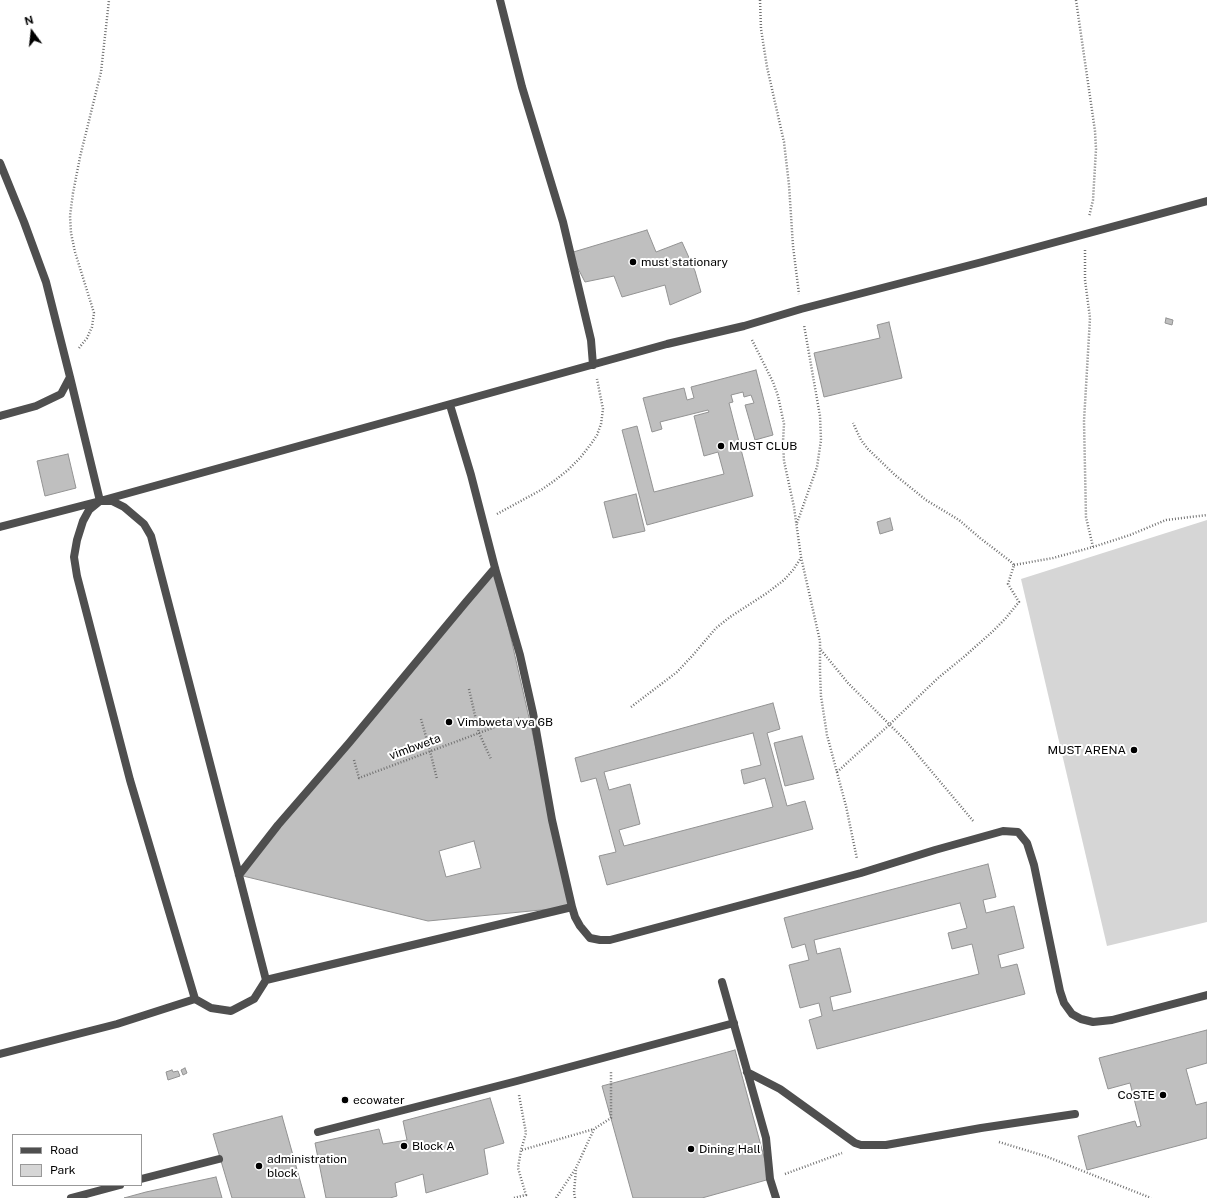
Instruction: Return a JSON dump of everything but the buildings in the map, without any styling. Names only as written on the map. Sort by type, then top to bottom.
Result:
[{"type":"street","points":[[500,0],[522,87],[563,222],[591,340],[593,365]]},
{"type":"street","points":[[0,163],[46,282],[100,501]]},
{"type":"street","points":[[0,527],[450,405],[667,344],[744,326],[801,309],[1207,201]]},
{"type":"street","points":[[0,416],[36,406],[61,394],[70,378]]},
{"type":"street","points":[[450,405],[471,475],[495,568],[520,655],[533,713],[552,820],[572,907],[580,926],[590,938],[610,940],[860,873],[1003,831],[1018,832],[1027,843],[1034,865],[1060,990],[1064,1003],[1072,1014],[1081,1019],[1093,1022],[1112,1020],[1207,995]]},
{"type":"street","points":[[266,980],[151,536],[144,524],[124,507],[112,501],[100,501],[89,510],[77,540],[74,557],[76,576],[130,780],[195,999],[211,1008],[231,1011],[254,999],[266,980],[572,907]]},
{"type":"street","points":[[239,875],[278,825],[349,743],[495,568]]},
{"type":"street","points":[[722,982],[766,1138],[770,1179],[776,1198]]},
{"type":"street","points":[[0,1054],[117,1024],[195,999]]},
{"type":"street","points":[[318,1132],[734,1023]]},
{"type":"street","points":[[747,1072],[780,1089],[861,1145],[886,1145],[981,1128],[1075,1114]]},
{"type":"street","points":[[142,1180],[219,1159]]},
{"type":"street","points":[[71,1198],[116,1186]]},
{"type":"path","points":[[66,360],[82,346],[88,338],[92,327],[94,313],[75,252],[71,233],[70,216],[80,158],[101,72],[109,0]]},
{"type":"path","points":[[760,0],[761,29],[767,66],[784,142],[789,185],[793,246],[801,309],[820,416],[821,440],[817,467],[797,524]]},
{"type":"path","points":[[1076,0],[1095,131],[1096,149],[1093,200],[1085,234],[1085,280],[1090,318],[1084,421],[1086,517],[1093,547]]},
{"type":"path","points":[[744,326],[773,382],[778,396],[784,424],[784,461],[794,506],[801,557],[820,642],[821,696],[828,734],[846,806],[860,873]]},
{"type":"path","points":[[484,527],[499,513],[541,490],[558,478],[580,458],[591,444],[597,435],[601,424],[603,409],[593,365]]},
{"type":"path","points":[[854,423],[868,449],[886,466],[926,500],[959,520],[1014,565]]},
{"type":"path","points":[[1014,565],[1053,558],[1093,547],[1130,535],[1166,520],[1207,515]]},
{"type":"path","points":[[631,707],[677,672],[694,655],[716,628],[784,580],[793,570],[801,557]]},
{"type":"path","points":[[837,772],[938,678],[993,631],[1020,602],[1008,584],[1014,565]]},
{"type":"path","points":[[821,650],[848,683],[906,741],[987,836]]},
{"type":"path","points":[[469,689],[479,733],[491,759]]},
{"type":"path","name":"vimbweta","points":[[349,743],[359,778],[533,713]]},
{"type":"path","points":[[421,719],[437,779]]},
{"type":"path","points":[[521,1150],[594,1129],[611,1118],[611,1056]]},
{"type":"path","points":[[514,1198],[526,1194],[518,1168],[526,1133],[516,1081]]},
{"type":"path","points":[[556,1198],[576,1168],[594,1129]]},
{"type":"path","points":[[997,1142],[1051,1158],[1100,1179],[1151,1198]]},
{"type":"path","points":[[770,1179],[826,1160],[861,1145]]},
{"type":"path","points":[[575,1198],[576,1168]]},
{"type":"green space","name":"MUST ARENA","points":[[1207,520],[1207,922],[1107,946],[1021,579]]},
{"type":"place","name":"must stationary","points":[[633,262]]},
{"type":"place","name":"MUST CLUB","points":[[721,446]]},
{"type":"place","name":"Vimbweta vya 6B","points":[[449,722]]},
{"type":"place","name":"MUST ARENA","points":[[1134,750]]},
{"type":"place","name":"CoSTE","points":[[1163,1095]]},
{"type":"place","name":"ecowater","points":[[345,1100]]},
{"type":"place","name":"Block A","points":[[404,1146]]},
{"type":"place","name":"Dining Hall","points":[[691,1149]]},
{"type":"place","name":"administration block","points":[[259,1166]]}]
